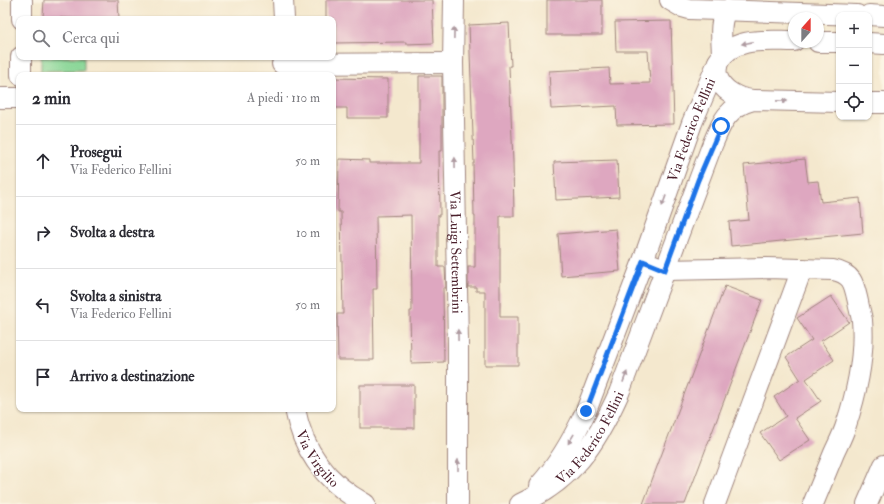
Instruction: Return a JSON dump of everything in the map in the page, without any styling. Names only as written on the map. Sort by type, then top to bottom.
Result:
[{"type":"street","points":[[22,0],[22,16]]},
{"type":"street","points":[[284,0],[284,16]]},
{"type":"street","name":"Via Luigi Settembrini","points":[[454,0],[453,63],[458,344],[458,504]]},
{"type":"street","points":[[670,0],[689,9],[727,10],[787,7],[836,13]]},
{"type":"street","points":[[787,7],[788,18]]},
{"type":"street","points":[[727,10],[723,14],[720,59],[717,74],[725,88],[734,95],[748,100],[754,100]]},
{"type":"street","points":[[872,15],[884,16]]},
{"type":"street","points":[[720,59],[732,47],[746,42],[788,41]]},
{"type":"street","points":[[824,42],[836,42]]},
{"type":"street","points":[[872,43],[884,44]]},
{"type":"street","name":"Via Federico Fellini","points":[[523,503],[545,480],[553,469],[581,421],[643,261],[692,123],[720,59]]},
{"type":"street","points":[[21,60],[21,72]]},
{"type":"street","points":[[282,65],[453,63]]},
{"type":"street","points":[[0,98],[16,98]]},
{"type":"street","name":"Via Federico Fellini","points":[[523,503],[548,488],[569,471],[582,458],[601,430],[619,393],[698,180],[723,121],[729,112],[734,108],[754,100],[836,102]]},
{"type":"street","points":[[872,103],[884,103],[884,109]]},
{"type":"street","points":[[643,261],[665,270],[767,268],[833,270],[848,276],[852,280],[862,320],[861,359],[846,427],[813,504]]},
{"type":"street","points":[[715,504],[802,269]]},
{"type":"street","name":"Via Virgilio","points":[[296,412],[302,435],[312,456],[328,476],[341,488],[360,501]]},
{"type":"street","points":[[867,504],[884,465]]},
{"type":"green space","points":[[41,60],[84,60],[84,70],[41,71]]},
{"type":"building","points":[[44,0],[118,0],[119,16],[43,16]]},
{"type":"building","points":[[326,0],[432,0],[434,43],[336,43],[336,16],[326,16]]},
{"type":"building","points":[[547,0],[602,0],[602,35],[547,35]]},
{"type":"building","points":[[671,21],[674,124],[617,125],[616,106],[551,109],[549,71],[609,68],[610,84],[650,83],[648,51],[616,51],[615,22]]},
{"type":"building","points":[[509,23],[514,216],[500,216],[500,317],[518,317],[518,365],[485,365],[485,291],[476,291],[476,287],[468,287],[468,267],[475,267],[474,163],[469,25]]},
{"type":"building","points":[[419,76],[442,76],[442,151],[439,151],[440,215],[438,215],[438,267],[445,267],[446,288],[443,288],[444,362],[411,363],[411,215],[376,216],[377,289],[373,289],[374,360],[338,360],[337,314],[343,314],[341,212],[338,212],[339,159],[369,160],[369,163],[419,163]]},
{"type":"building","points":[[336,78],[388,79],[388,118],[347,118],[347,108],[336,108]]},
{"type":"building","points":[[805,159],[808,182],[818,181],[821,202],[860,198],[863,233],[731,246],[729,222],[749,220],[744,165]]},
{"type":"building","points":[[617,160],[619,197],[556,200],[554,162]]},
{"type":"building","points":[[616,229],[620,271],[561,276],[558,234]]},
{"type":"building","points":[[725,286],[762,300],[685,504],[643,504]]},
{"type":"building","points":[[831,296],[849,322],[821,341],[834,360],[806,379],[821,401],[795,418],[810,440],[779,460],[760,433],[786,416],[774,397],[800,379],[786,357],[812,340],[797,318]]},
{"type":"building","points":[[360,385],[414,385],[414,428],[360,428]]},
{"type":"route","points":[[586,411],[643,261],[665,270],[698,180],[721,126]]}]
